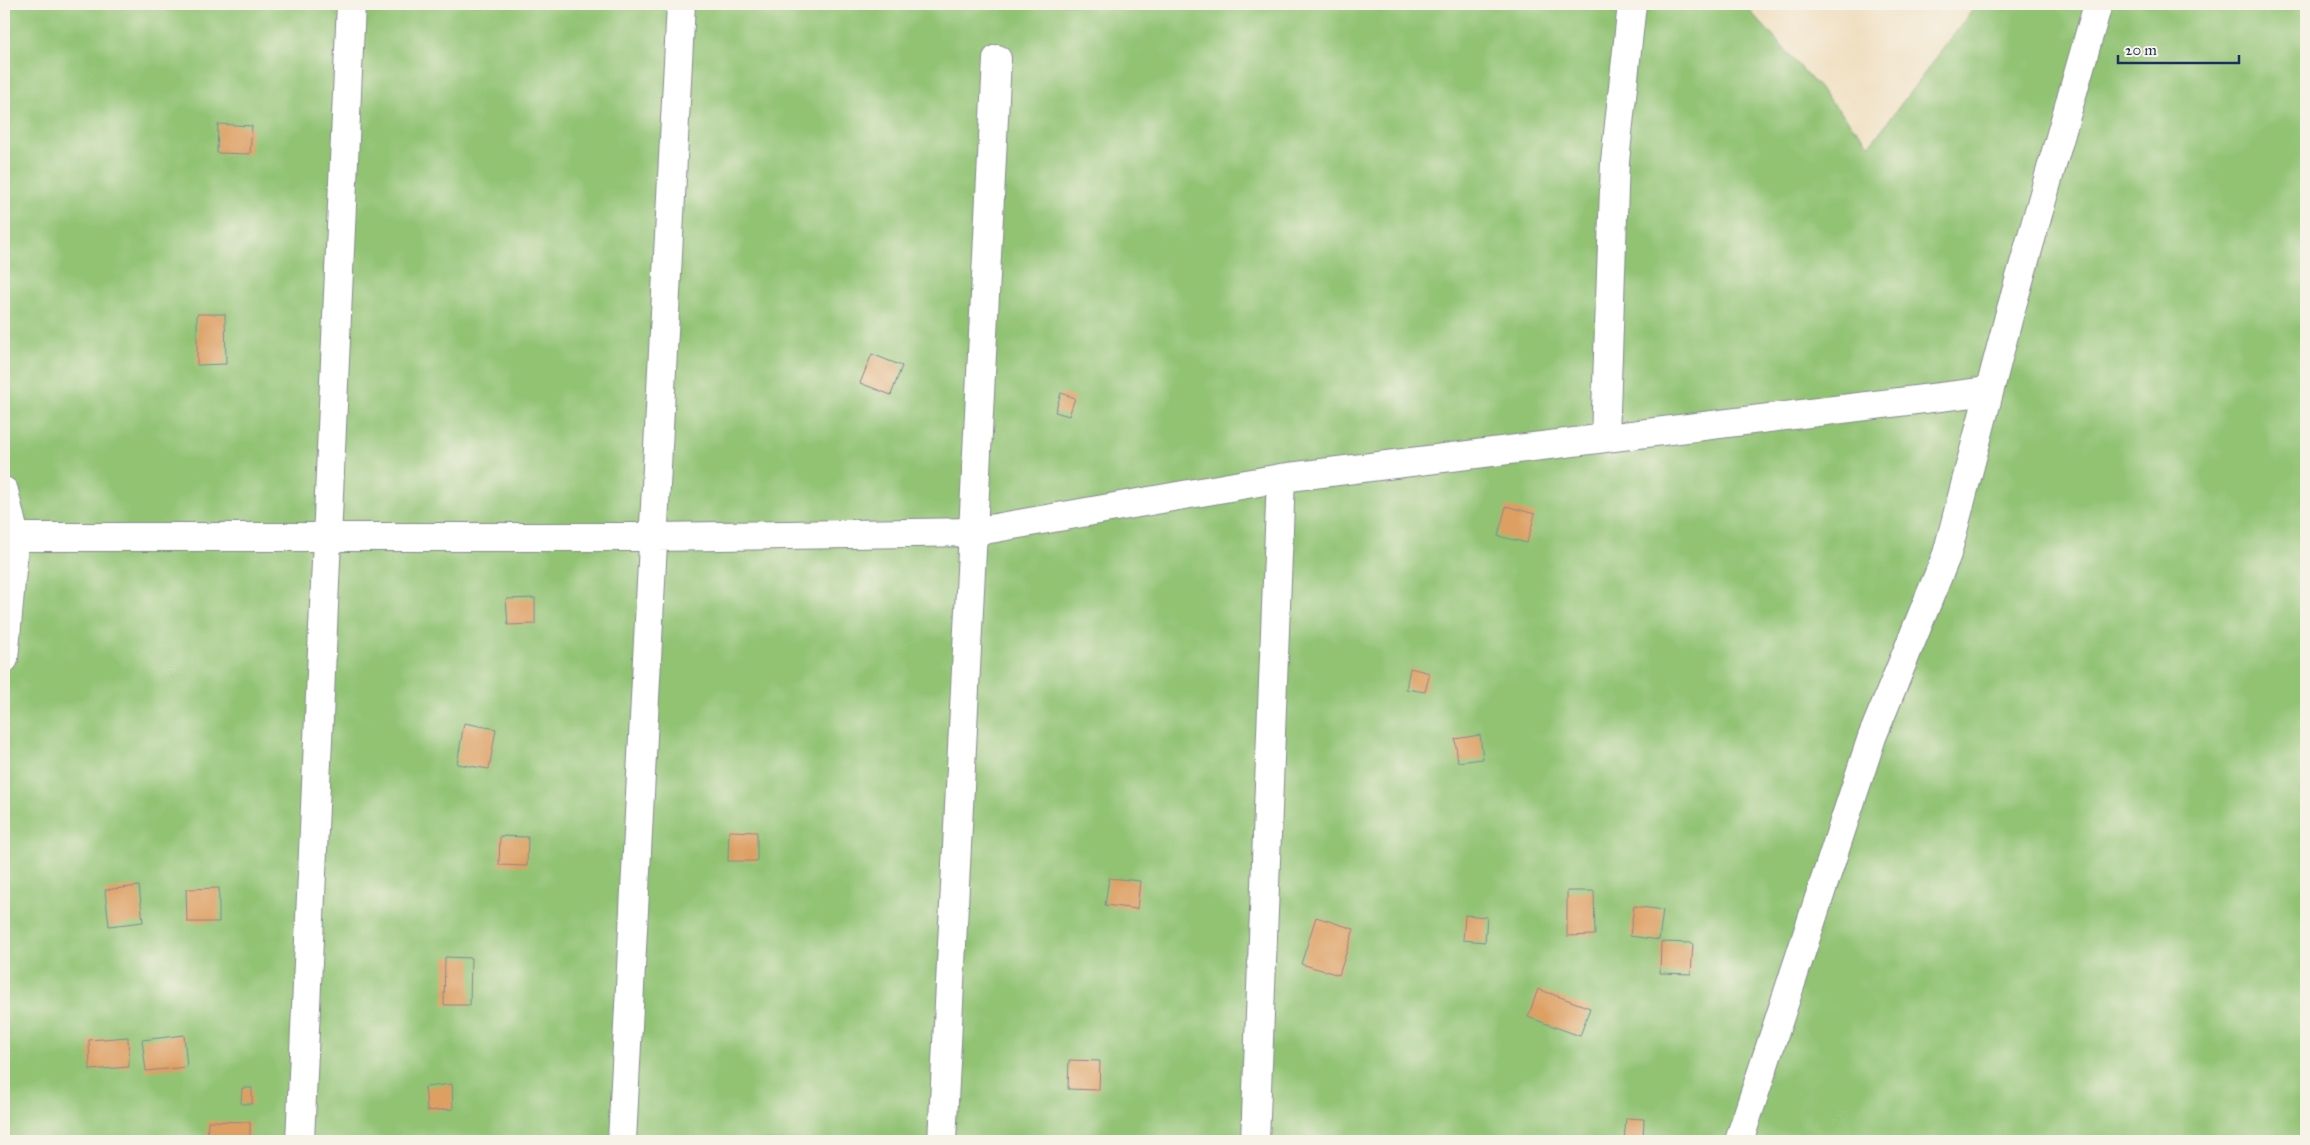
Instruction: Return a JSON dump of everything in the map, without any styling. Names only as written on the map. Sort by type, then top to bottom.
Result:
[{"type":"street","points":[[300,1141],[351,4]]},
{"type":"street","points":[[622,1141],[681,4]]},
{"type":"street","points":[[1605,438],[1615,161],[1632,4]]},
{"type":"street","points":[[1740,1141],[1872,737],[1947,554],[1989,391],[2098,4]]},
{"type":"street","points":[[942,1141],[997,59]]},
{"type":"street","points":[[15,537],[327,539],[654,537],[973,532],[1281,478],[1989,391]]},
{"type":"street","points":[[1256,1141],[1281,478]]},
{"type":"street","points":[[4,492],[15,537],[4,659]]},
{"type":"green space","points":[[4,4],[1744,4],[1870,145],[1977,4],[2306,4],[2306,1141],[4,1141]]},
{"type":"building","points":[[218,124],[252,126],[250,154],[217,153]]},
{"type":"building","points":[[197,314],[225,314],[226,364],[197,365]]},
{"type":"building","points":[[872,354],[902,366],[891,395],[860,383]]},
{"type":"building","points":[[1061,393],[1075,398],[1069,416],[1055,412]]},
{"type":"building","points":[[1506,506],[1535,514],[1527,543],[1498,536]]},
{"type":"building","points":[[535,598],[535,624],[508,625],[506,599]]},
{"type":"building","points":[[1410,668],[1430,673],[1425,692],[1406,689]]},
{"type":"building","points":[[464,723],[496,729],[489,769],[457,764]]},
{"type":"building","points":[[1480,735],[1483,759],[1458,762],[1455,739]]},
{"type":"building","points":[[729,831],[757,832],[757,861],[728,861]]},
{"type":"building","points":[[500,836],[528,837],[527,866],[499,865]]},
{"type":"building","points":[[1109,878],[1140,881],[1137,909],[1105,905]]},
{"type":"building","points":[[139,886],[143,922],[109,926],[105,890]]},
{"type":"building","points":[[219,888],[219,922],[187,922],[186,889]]},
{"type":"building","points":[[1567,891],[1594,891],[1595,935],[1567,936]]},
{"type":"building","points":[[1634,906],[1663,910],[1659,940],[1630,936]]},
{"type":"building","points":[[1465,915],[1487,917],[1485,942],[1463,940]]},
{"type":"building","points":[[1316,917],[1354,929],[1339,975],[1301,964]]},
{"type":"building","points":[[1661,942],[1693,943],[1691,974],[1660,973]]},
{"type":"building","points":[[445,957],[471,958],[470,1005],[444,1005]]},
{"type":"building","points":[[1538,989],[1590,1008],[1580,1036],[1528,1017]]},
{"type":"building","points":[[184,1035],[187,1067],[146,1071],[142,1040]]},
{"type":"building","points":[[128,1037],[129,1067],[90,1070],[89,1040]]},
{"type":"building","points":[[1069,1060],[1100,1061],[1099,1090],[1068,1089]]},
{"type":"building","points":[[452,1084],[453,1109],[427,1111],[425,1087]]},
{"type":"building","points":[[242,1088],[252,1088],[252,1104],[241,1104]]},
{"type":"building","points":[[1626,1118],[1644,1119],[1643,1141],[1624,1141]]},
{"type":"building","points":[[208,1121],[250,1122],[250,1141],[207,1141]]}]
